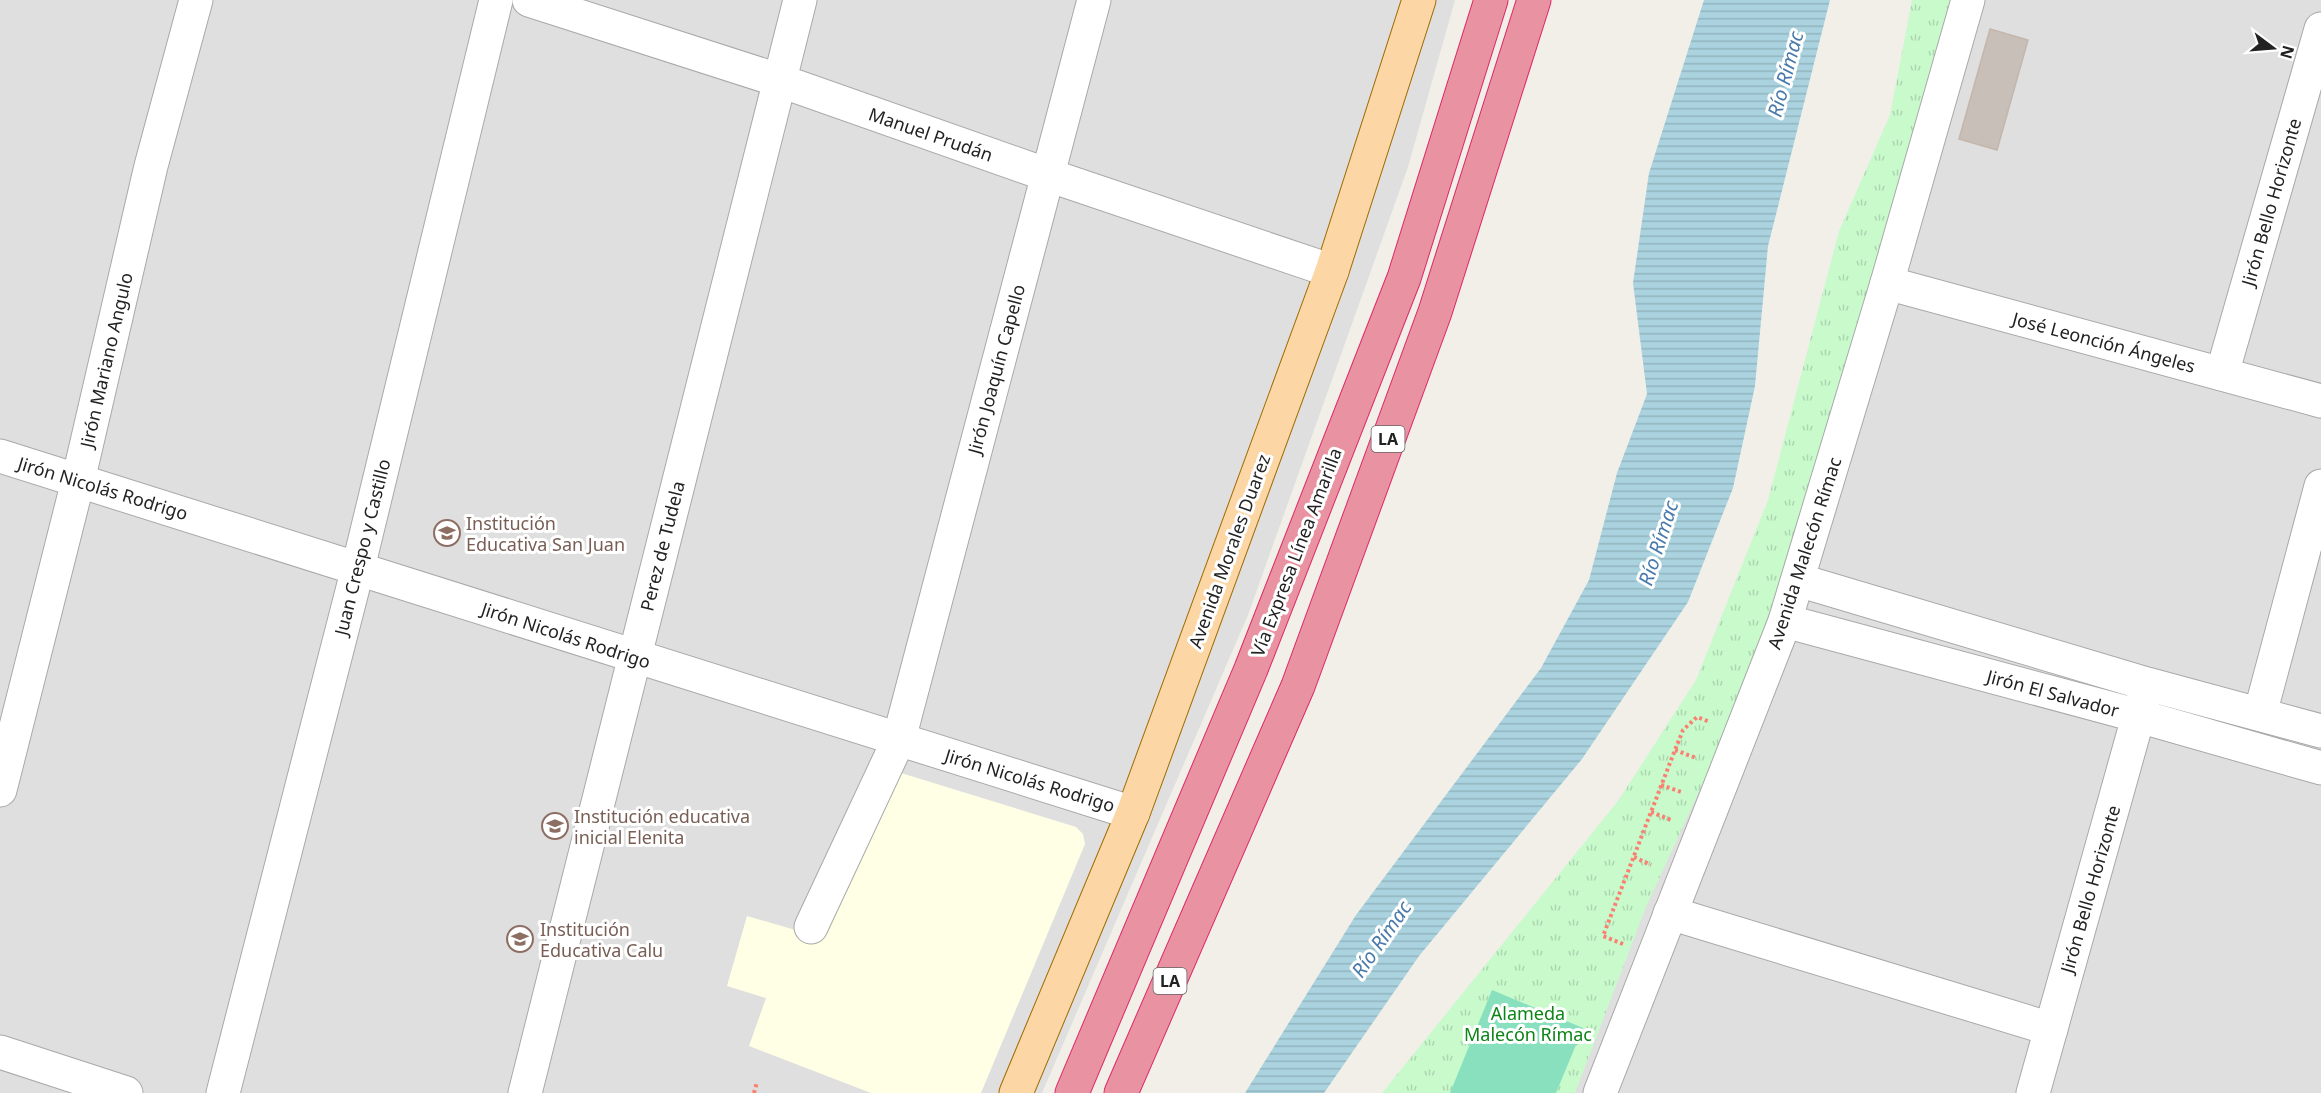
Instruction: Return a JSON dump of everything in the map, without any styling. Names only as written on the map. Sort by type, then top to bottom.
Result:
[{"type":"highway","name":"Vía Expresa Línea Amarilla","points":[[1072,1093],[1251,669],[1404,278],[1491,0]]},
{"type":"highway","name":"LA","points":[[1121,1093],[1298,686],[1435,312],[1534,0]]},
{"type":"main road","name":"Avenida Morales Duarez","points":[[1016,1093],[1133,813],[1332,271],[1419,0]]},
{"type":"street","name":"Jirón Mariano Angulo","points":[[0,790],[78,481],[151,166],[196,0]]},
{"type":"street","name":"Juan Crespo y Castillo","points":[[223,1093],[358,568],[496,0]]},
{"type":"street","name":"Manuel Prudán","points":[[529,0],[778,80],[1048,175],[1332,271]]},
{"type":"street","name":"Perez de Tudela","points":[[525,1093],[778,80],[800,0]]},
{"type":"street","name":"Jirón Joaquín Capello","points":[[812,927],[899,739],[1094,0]]},
{"type":"street","name":"Avenida Malecón Rímac","points":[[1600,1093],[1785,621],[1887,283],[1968,0]]},
{"type":"street","name":"Jirón Bello Horizonte","points":[[2222,374],[2321,29]]},
{"type":"street","name":"José Leonción Ángeles","points":[[1887,283],[2321,401]]},
{"type":"street","name":"Jirón Nicolás Rodrigo","points":[[0,456],[1133,813]]},
{"type":"street","points":[[2260,714],[2321,486]]},
{"type":"street","name":"Jirón El Salvador","points":[[1798,580],[2146,684],[2321,731]]},
{"type":"street","name":"Jirón El Salvador","points":[[1785,621],[2139,716],[2321,768]]},
{"type":"street","name":"Jirón Bello Horizonte","points":[[2033,1093],[2146,684]]},
{"type":"street","points":[[1670,913],[2051,1029]]},
{"type":"street","points":[[0,1052],[126,1093]]},
{"type":"path","points":[[1627,945],[1603,936],[1683,730],[1697,717],[1719,726]]},
{"type":"path","points":[[1675,750],[1703,761]]},
{"type":"path","points":[[1661,785],[1687,794]]},
{"type":"path","points":[[754,1093],[757,1082]]},
{"type":"shaded area","points":[[0,0],[1455,0],[1408,167],[1248,615],[1042,1093],[0,1093]]},
{"type":"shaded area","points":[[1928,0],[2321,0],[2321,1093],[1409,1093],[1732,641]]},
{"type":"shaded area","points":[[888,769],[1076,827],[1083,834],[1085,844],[981,1093],[871,1093],[749,1046],[766,998],[727,986],[747,916],[816,936]]},
{"type":"green space","name":"Alameda Malecón Rímac","points":[[1912,0],[1953,0],[1894,211],[1757,665],[1646,907],[1575,1093],[1382,1093],[1618,801],[1696,680],[1768,500],[1839,231],[1890,115]]},
{"type":"green space","points":[[1492,990],[1583,1028],[1556,1093],[1450,1093]]},
{"type":"water","name":"Río Rímac","points":[[1704,0],[1830,0],[1768,246],[1755,386],[1733,488],[1688,602],[1582,759],[1419,956],[1324,1093],[1245,1093],[1356,915],[1541,668],[1589,580],[1617,473],[1647,394],[1633,283],[1649,173]]},
{"type":"building","points":[[1990,29],[2028,40],[1997,150],[1959,139]]},
{"type":"place","name":"Institución Educativa San Juan","points":[[447,533]]},
{"type":"place","name":"Institución educativa inicial Elenita","points":[[555,826]]},
{"type":"place","name":"Institución Educativa Calu","points":[[520,939]]}]
